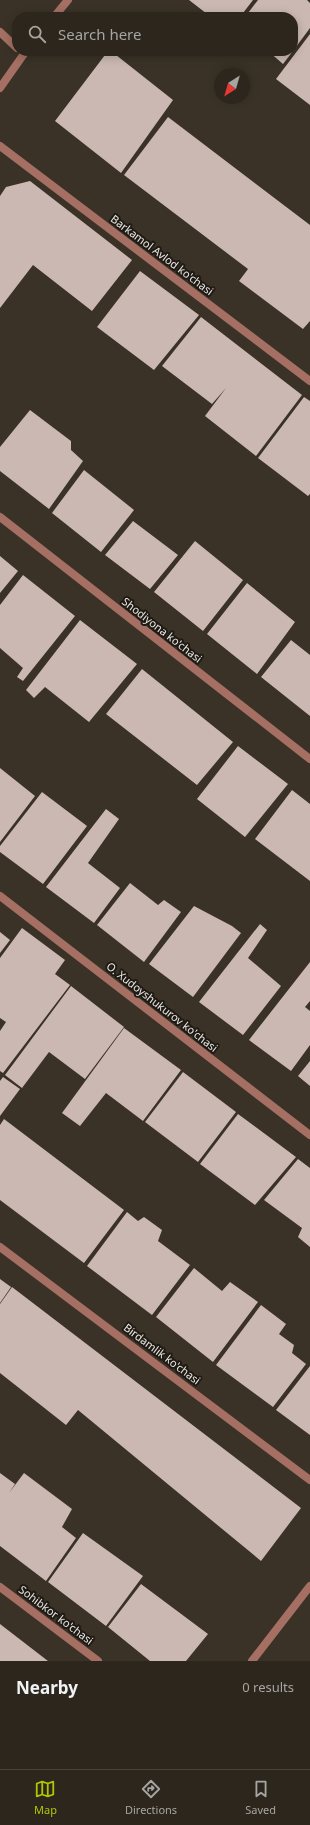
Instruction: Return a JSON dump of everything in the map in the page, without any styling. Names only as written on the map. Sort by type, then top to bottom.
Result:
[{"type":"street","points":[[58,12],[68,0]]},
{"type":"street","points":[[0,32],[12,43]]},
{"type":"street","points":[[0,88],[20,56]]},
{"type":"street","name":"Barkamol Avlod ko'chasi","points":[[0,146],[310,381]]},
{"type":"street","name":"Shodiyona ko'chasi","points":[[0,517],[310,759]]},
{"type":"street","name":"O. Xudoyshukurov ko'chasi","points":[[0,896],[310,1135]]},
{"type":"street","name":"Birdamlik ko'chasi","points":[[0,1247],[310,1480]]},
{"type":"street","points":[[252,1661],[310,1586]]},
{"type":"street","name":"Sohibkor ko'chasi","points":[[0,1587],[98,1661]]},
{"type":"building","points":[[189,0],[253,0],[244,12],[205,12]]},
{"type":"building","points":[[258,0],[307,0],[310,3],[310,28],[298,44],[298,12],[249,12]]},
{"type":"building","points":[[310,34],[310,105],[276,79],[293,56],[298,56],[298,50]]},
{"type":"building","points":[[104,56],[117,56],[173,100],[121,173],[55,121]]},
{"type":"building","points":[[274,56],[289,56],[283,64]]},
{"type":"building","points":[[168,117],[310,225],[310,321],[303,329],[239,281],[248,269],[124,175]]},
{"type":"building","points":[[30,181],[132,260],[92,311],[33,265],[0,308],[0,196],[6,187]]},
{"type":"building","points":[[140,271],[199,315],[154,370],[97,327]]},
{"type":"building","points":[[201,317],[302,395],[256,456],[205,416],[226,388],[212,404],[162,366]]},
{"type":"building","points":[[304,397],[310,401],[310,494],[308,496],[258,458]]},
{"type":"building","points":[[30,410],[71,441],[71,450],[83,461],[49,509],[0,471],[0,447]]},
{"type":"building","points":[[84,470],[134,510],[101,552],[52,513]]},
{"type":"building","points":[[133,521],[178,555],[150,589],[105,555]]},
{"type":"building","points":[[195,541],[243,580],[203,631],[154,592]]},
{"type":"building","points":[[0,556],[18,571],[0,593]]},
{"type":"building","points":[[23,575],[75,616],[23,681],[17,677],[23,668],[0,648],[0,605]]},
{"type":"building","points":[[247,583],[295,622],[257,674],[207,634]]},
{"type":"building","points":[[80,620],[137,664],[89,722],[45,687],[34,698],[26,690]]},
{"type":"building","points":[[291,640],[310,655],[310,716],[261,677]]},
{"type":"building","points":[[142,669],[233,742],[197,785],[106,714]]},
{"type":"building","points":[[238,746],[288,784],[245,837],[197,799]]},
{"type":"building","points":[[0,768],[35,796],[0,842]]},
{"type":"building","points":[[292,790],[310,804],[310,881],[255,839]]},
{"type":"building","points":[[42,792],[87,826],[43,884],[0,852],[0,846]]},
{"type":"building","points":[[106,809],[119,819],[88,863],[120,888],[94,923],[46,887]]},
{"type":"building","points":[[130,883],[158,905],[164,900],[181,912],[144,962],[97,925]]},
{"type":"building","points":[[194,906],[232,926],[241,933],[193,997],[149,964]]},
{"type":"building","points":[[260,924],[267,930],[248,958],[281,986],[243,1035],[199,1002]]},
{"type":"building","points":[[22,928],[65,960],[55,974],[70,985],[3,1073],[0,1071],[0,1031],[6,1022],[0,1018],[0,958]]},
{"type":"building","points":[[0,932],[10,940],[0,953]]},
{"type":"building","points":[[310,962],[310,1001],[305,1007],[310,1011],[310,1045],[291,1071],[249,1040]]},
{"type":"building","points":[[71,986],[124,1027],[85,1079],[49,1052],[22,1088],[5,1075]]},
{"type":"building","points":[[124,1028],[181,1070],[143,1121],[106,1093],[80,1126],[62,1113]]},
{"type":"building","points":[[310,1061],[310,1086],[298,1076]]},
{"type":"building","points":[[183,1072],[236,1112],[198,1162],[145,1122]]},
{"type":"building","points":[[3,1077],[20,1089],[0,1116],[0,1081]]},
{"type":"building","points":[[238,1114],[296,1157],[255,1205],[200,1164]]},
{"type":"building","points":[[4,1119],[124,1210],[84,1263],[0,1200],[0,1125]]},
{"type":"building","points":[[298,1159],[310,1168],[310,1247],[298,1237],[302,1228],[264,1200]]},
{"type":"building","points":[[127,1212],[138,1221],[144,1217],[162,1230],[158,1241],[190,1265],[152,1315],[87,1266]]},
{"type":"building","points":[[194,1268],[222,1291],[230,1282],[258,1302],[213,1362],[156,1317]]},
{"type":"building","points":[[0,1279],[11,1287],[0,1303]]},
{"type":"building","points":[[12,1287],[301,1508],[261,1561],[78,1410],[66,1425],[0,1373],[0,1304]]},
{"type":"building","points":[[261,1305],[286,1324],[279,1334],[294,1345],[292,1353],[306,1364],[273,1407],[216,1365]]},
{"type":"building","points":[[310,1366],[310,1435],[276,1410]]},
{"type":"building","points":[[0,1473],[15,1484],[9,1493],[24,1473],[72,1509],[62,1527],[76,1538],[46,1581],[0,1546]]},
{"type":"building","points":[[83,1533],[143,1576],[106,1626],[48,1582]]},
{"type":"building","points":[[141,1584],[208,1634],[186,1661],[150,1661],[108,1627]]},
{"type":"building","points":[[0,1624],[48,1661],[0,1661]]}]
